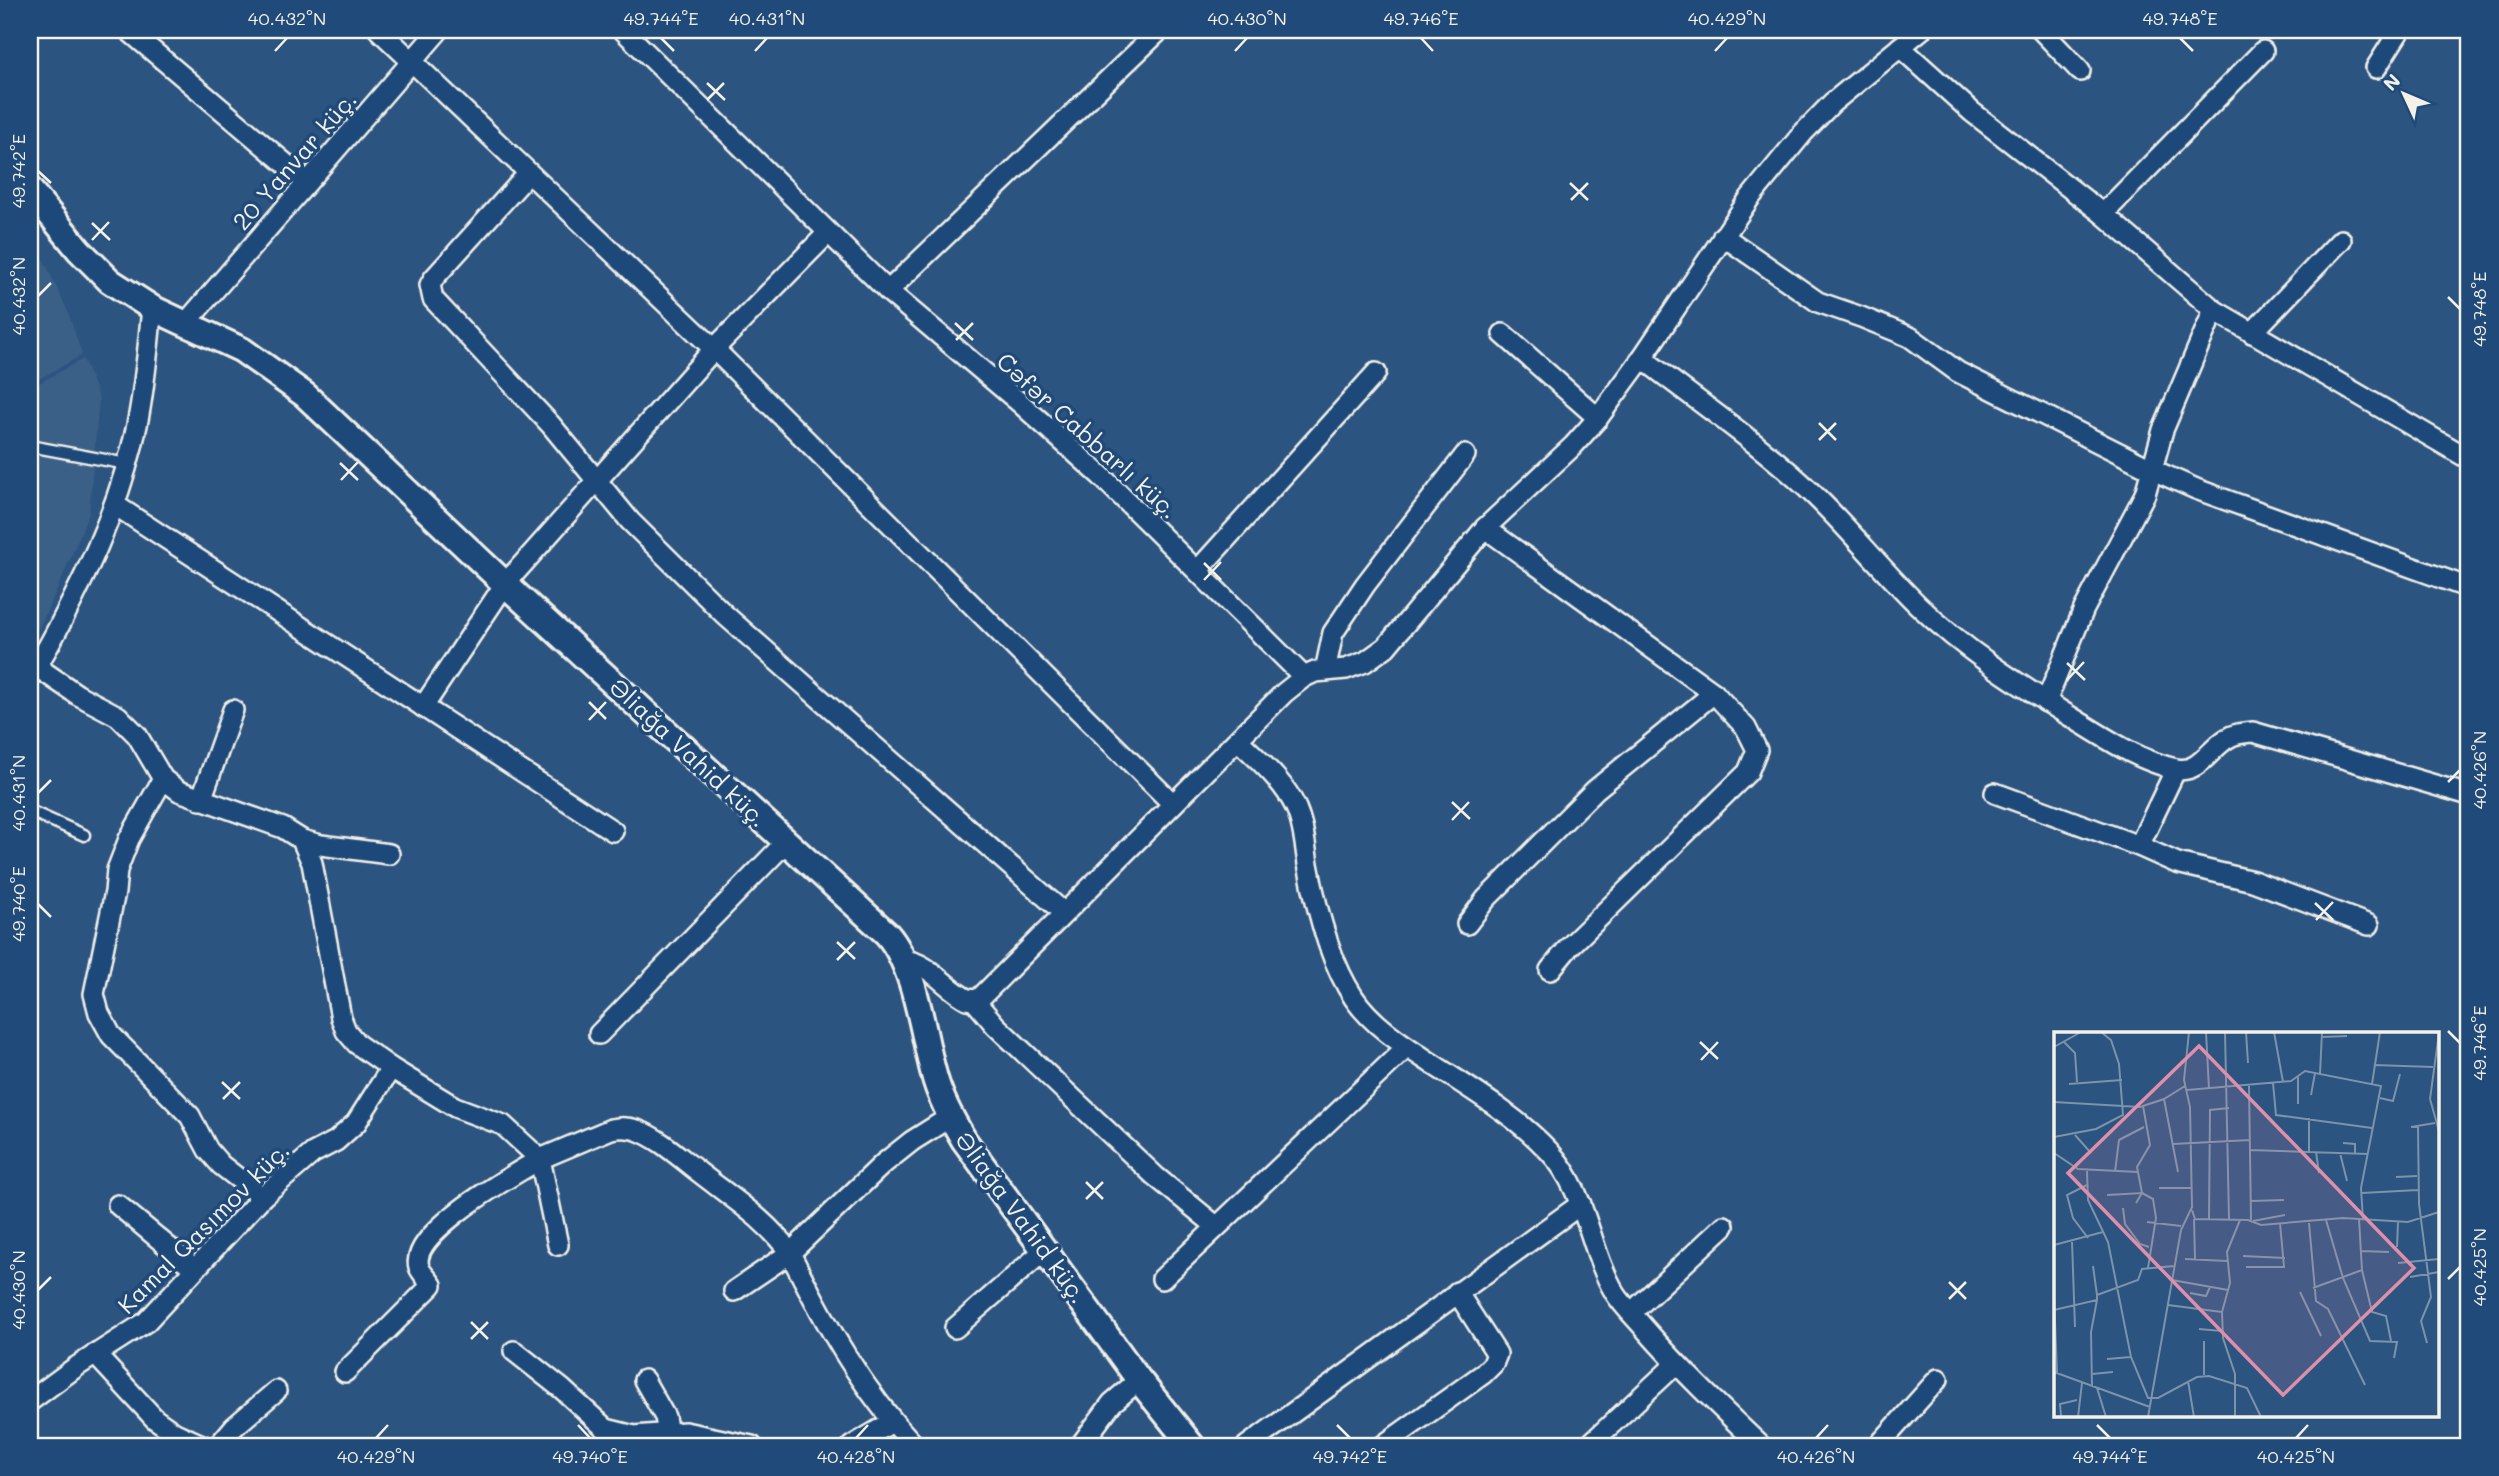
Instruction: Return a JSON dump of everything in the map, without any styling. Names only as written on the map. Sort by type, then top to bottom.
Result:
[{"type":"street","points":[[128,30],[307,182]]},
{"type":"street","points":[[379,30],[714,349],[1173,804]]},
{"type":"street","name":"20 Yanvar küç.","points":[[186,323],[439,30]]},
{"type":"street","name":"Cəfər Cabbarlı küç.","points":[[623,30],[888,291],[1020,402],[1100,475],[1304,677]]},
{"type":"street","points":[[888,291],[1160,30]]},
{"type":"street","points":[[974,1000],[987,991],[1284,693],[1304,677],[1346,669],[1365,662],[1386,647],[1485,528],[1573,446],[1598,418],[1642,358],[1723,236],[1803,133],[1832,103],[1921,30]]},
{"type":"street","points":[[2040,30],[2081,71]]},
{"type":"street","points":[[2376,68],[2400,30]]},
{"type":"street","points":[[1900,47],[1972,112],[2103,214],[2214,310],[2469,459]]},
{"type":"street","points":[[2103,214],[2263,51]]},
{"type":"street","points":[[528,174],[430,285],[433,299],[551,425],[630,521],[725,615],[1064,913]]},
{"type":"street","name":"Əliağa Vahid küç.","points":[[30,190],[62,231],[110,281],[152,308],[242,349],[304,395],[505,584],[876,922],[895,943],[904,960],[933,1074],[950,1117],[1139,1380],[1192,1446]]},
{"type":"street","points":[[423,707],[505,584],[714,349],[828,233]]},
{"type":"street","points":[[1723,236],[1818,302],[1910,337],[1958,372],[2153,470],[2469,588]]},
{"type":"street","points":[[2252,333],[2341,240]]},
{"type":"street","points":[[152,308],[144,385],[115,505],[94,558],[50,645],[33,672],[118,716],[137,734],[163,779],[179,791],[283,828],[302,840],[389,854]]},
{"type":"street","points":[[2046,702],[2080,618],[2145,494],[2162,430],[2214,310]]},
{"type":"street","points":[[1503,334],[1598,418]]},
{"type":"street","points":[[1642,358],[1810,491],[1920,607],[1965,645],[2046,702],[2136,755],[2176,769],[2194,767],[2227,738],[2253,732],[2469,796]]},
{"type":"street","points":[[1198,570],[1377,373]]},
{"type":"street","points":[[1325,671],[1333,633],[1365,584],[1465,455]]},
{"type":"street","points":[[115,505],[613,831]]},
{"type":"street","points":[[1485,528],[1714,693],[1746,728],[1757,750],[1748,772],[1569,947],[1550,970]]},
{"type":"street","points":[[1467,924],[1486,899],[1595,790],[1714,693]]},
{"type":"street","points":[[201,800],[233,710]]},
{"type":"street","points":[[1238,740],[1281,783],[1295,805],[1302,824],[1308,865],[1321,919],[1338,965],[1355,999],[1377,1023],[1407,1047],[1525,1127],[1552,1154],[1572,1182],[1606,1276],[1618,1297],[1676,1364],[1761,1446]]},
{"type":"street","points":[[2139,846],[2176,769]]},
{"type":"street","points":[[163,779],[130,839],[117,870],[94,994],[99,1013],[111,1035],[190,1116],[208,1150],[221,1165],[262,1197]]},
{"type":"street","points":[[1995,793],[2139,846],[2177,863],[2253,881],[2369,925]]},
{"type":"street","points":[[302,840],[312,863],[341,1018],[346,1031],[357,1044],[391,1068],[454,1107],[503,1125],[540,1159],[558,1245]]},
{"type":"street","points":[[599,1034],[786,842]]},
{"type":"street","points":[[904,960],[915,961],[926,967],[960,996],[974,1000],[996,1026],[1155,1176],[1216,1226]]},
{"type":"street","points":[[1162,1279],[1407,1047]]},
{"type":"street","name":"Kamal Qasımov küç.","points":[[30,1401],[95,1354],[123,1339],[146,1322],[262,1197],[313,1153],[336,1141],[356,1123],[391,1068]]},
{"type":"street","points":[[734,1291],[790,1253],[883,1164],[912,1141],[950,1117]]},
{"type":"street","points":[[345,1372],[432,1284],[419,1267],[419,1255],[441,1226],[458,1211],[540,1159],[611,1129],[622,1127],[635,1129],[657,1140],[779,1238],[790,1253],[848,1361],[892,1422],[915,1446]]},
{"type":"street","points":[[1247,1446],[1581,1203]]},
{"type":"street","points":[[118,1205],[195,1269]]},
{"type":"street","points":[[1631,1313],[1724,1226]]},
{"type":"street","points":[[955,1328],[1046,1249]]},
{"type":"street","points":[[1385,1444],[1493,1364],[1497,1354],[1457,1292]]},
{"type":"street","points":[[514,1351],[606,1429],[634,1436],[670,1440],[685,1432],[752,1446]]},
{"type":"street","points":[[95,1354],[172,1439],[204,1446]]},
{"type":"street","points":[[1588,1446],[1676,1364]]},
{"type":"street","points":[[1878,1446],[1938,1379]]},
{"type":"street","points":[[644,1380],[665,1418],[670,1440]]},
{"type":"street","points":[[1080,1446],[1112,1404],[1139,1380]]},
{"type":"street","points":[[218,1446],[234,1427],[276,1391]]},
{"type":"street","points":[[852,1446],[892,1422]]},
{"type":"lane","points":[[30,446],[127,464]]},
{"type":"lane","points":[[30,811],[85,835]]},
{"type":"shaded area","points":[[30,237],[38,248],[68,312],[82,355],[30,384]]},
{"type":"shaded area","points":[[83,359],[99,399],[89,513],[57,590],[30,645],[30,388]]}]
